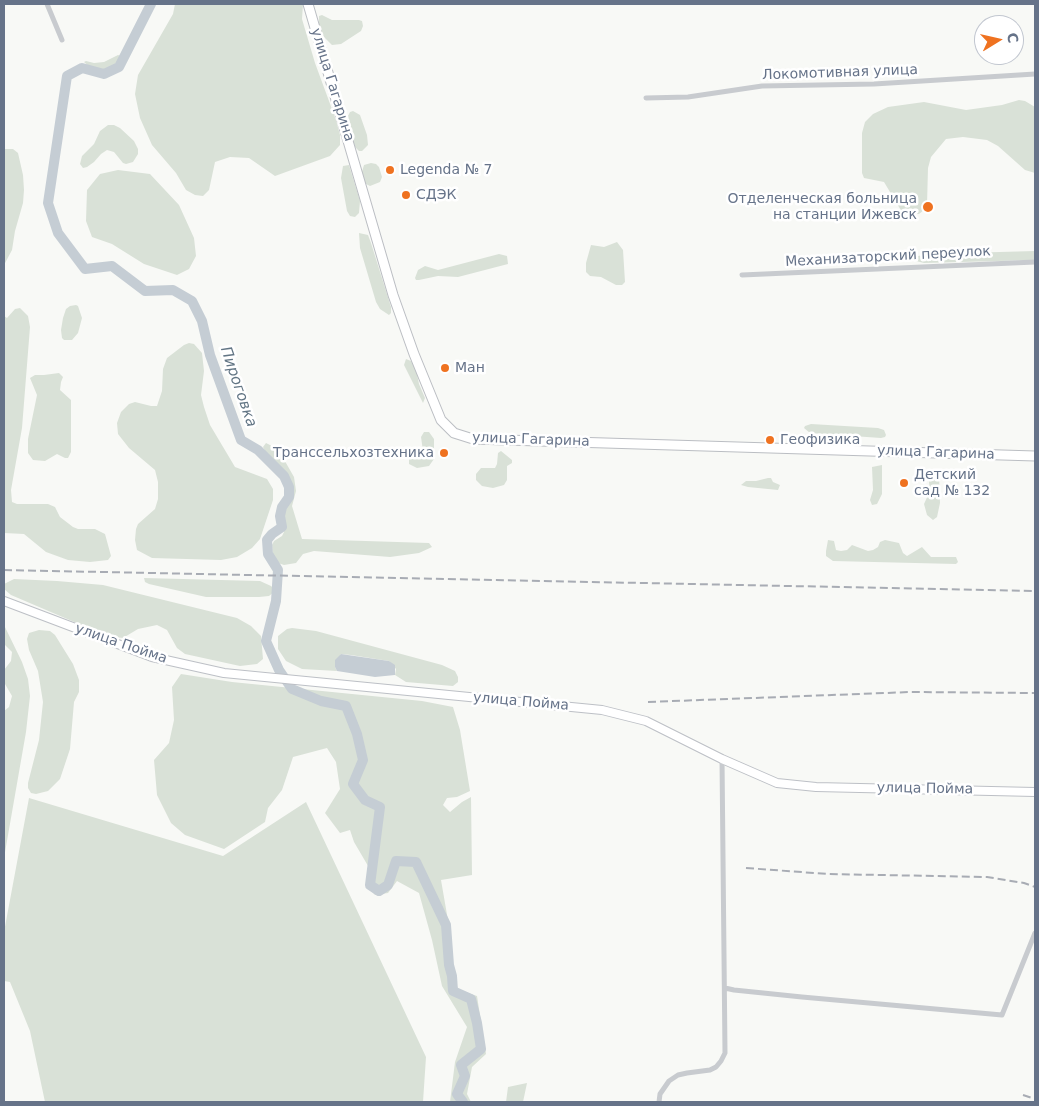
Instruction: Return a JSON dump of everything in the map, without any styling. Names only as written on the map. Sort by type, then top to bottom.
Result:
[{"type":"main road","name":"улица Гагарина","points":[[308,4],[396,304],[441,420],[454,433],[467,438],[479,439],[1035,456]]},
{"type":"main road","name":"улица Пойма","points":[[4,600],[152,657],[224,673],[602,710],[646,721],[722,759],[777,783],[794,786],[1035,792]]},
{"type":"street","points":[[47,4],[62,40]]},
{"type":"street","name":"Локомотивная улица","points":[[646,98],[688,97],[762,86],[874,84],[1035,74]]},
{"type":"street","name":"Механизаторский переулок","points":[[742,275],[1035,262]]},
{"type":"street","points":[[659,1102],[660,1094],[669,1081],[678,1075],[710,1070],[721,1061],[725,1053],[722,759]]},
{"type":"street","points":[[725,988],[1002,1016],[1035,933]]},
{"type":"shaded area","points":[[175,4],[303,4],[302,19],[340,135],[340,145],[330,156],[275,176],[249,158],[230,157],[215,162],[209,190],[203,196],[195,195],[186,190],[176,173],[152,145],[140,118],[135,94],[138,75],[173,14]]},
{"type":"shaded area","points":[[322,15],[332,20],[359,20],[362,21],[363,26],[361,31],[341,44],[332,45],[323,36],[319,25],[319,16]]},
{"type":"shaded area","points":[[118,55],[121,56],[120,59],[112,67],[100,70],[91,68],[84,62],[104,62]]},
{"type":"shaded area","points":[[1019,100],[1035,107],[1035,173],[1025,170],[998,146],[987,140],[963,137],[946,139],[931,157],[928,168],[927,205],[919,214],[902,212],[884,182],[864,178],[862,173],[862,133],[865,122],[873,114],[888,107],[924,102],[966,110],[1002,105]]},
{"type":"shaded area","points":[[353,111],[360,115],[367,135],[368,145],[362,151],[355,147],[352,139],[348,116]]},
{"type":"shaded area","points":[[108,125],[120,128],[134,141],[138,154],[133,162],[126,164],[114,152],[107,150],[94,162],[83,168],[80,164],[82,156],[94,144],[100,131]]},
{"type":"shaded area","points":[[4,149],[13,149],[18,153],[24,190],[23,203],[12,250],[4,265]]},
{"type":"shaded area","points":[[371,163],[379,167],[382,177],[380,182],[370,186],[366,184],[361,175],[364,165]]},
{"type":"shaded area","points":[[349,165],[360,201],[359,213],[355,217],[350,216],[347,211],[341,178],[343,166]]},
{"type":"shaded area","points":[[118,170],[150,174],[179,205],[194,238],[196,256],[189,269],[177,275],[144,264],[112,244],[92,237],[86,221],[87,190],[100,174]]},
{"type":"shaded area","points":[[359,233],[368,235],[371,243],[391,307],[389,315],[380,309],[376,302],[360,248]]},
{"type":"shaded area","points":[[617,242],[623,250],[625,282],[622,285],[616,285],[601,277],[590,276],[586,272],[586,263],[591,245],[604,247]]},
{"type":"shaded area","points":[[1035,251],[1035,260],[924,263],[916,261],[918,256],[929,254]]},
{"type":"shaded area","points":[[499,254],[507,256],[508,264],[458,277],[438,276],[419,280],[415,278],[418,270],[425,266],[438,270]]},
{"type":"shaded area","points":[[76,305],[82,318],[78,333],[72,340],[64,340],[61,330],[66,309]]},
{"type":"shaded area","points":[[20,308],[28,316],[30,327],[22,428],[11,490],[12,502],[17,504],[48,504],[55,507],[60,517],[73,527],[78,529],[95,529],[105,534],[111,556],[108,560],[90,562],[68,560],[46,552],[24,534],[4,533],[4,316],[7,318],[15,309]]},
{"type":"shaded area","points":[[189,343],[194,344],[202,353],[204,371],[201,395],[210,425],[235,467],[267,479],[273,489],[273,500],[260,539],[252,548],[237,557],[221,560],[152,558],[137,550],[135,540],[136,529],[138,524],[155,509],[158,499],[158,482],[155,470],[129,448],[118,434],[117,423],[121,412],[129,404],[135,402],[157,406],[162,391],[163,369],[167,358]]},
{"type":"shaded area","points":[[406,359],[411,361],[416,369],[419,384],[425,398],[423,403],[404,365]]},
{"type":"shaded area","points":[[59,373],[63,377],[60,390],[71,400],[71,452],[68,458],[57,454],[45,461],[33,460],[28,453],[28,439],[37,395],[30,378],[35,375]]},
{"type":"shaded area","points":[[811,424],[878,428],[884,430],[886,435],[881,438],[810,433],[804,428]]},
{"type":"shaded area","points":[[424,432],[429,432],[434,439],[434,459],[429,466],[417,468],[409,464],[409,459],[423,451],[421,437]]},
{"type":"shaded area","points":[[266,443],[278,449],[294,477],[296,491],[292,506],[302,539],[429,543],[432,547],[419,553],[390,557],[314,551],[303,554],[296,563],[284,565],[278,563],[273,554],[272,545],[284,532],[285,509],[290,497],[291,487],[286,473],[265,451],[263,447]]},
{"type":"shaded area","points":[[501,451],[512,460],[512,463],[507,466],[507,480],[504,485],[493,488],[482,486],[476,480],[476,474],[481,468],[495,468],[498,453]]},
{"type":"shaded area","points":[[882,465],[882,494],[877,504],[872,505],[870,500],[873,490],[872,467]]},
{"type":"shaded area","points":[[931,470],[936,470],[939,475],[940,503],[937,517],[933,520],[927,515],[924,504],[930,491],[928,474]]},
{"type":"shaded area","points":[[771,478],[773,482],[780,485],[778,490],[741,485],[746,481]]},
{"type":"shaded area","points":[[828,540],[834,541],[836,550],[847,550],[852,545],[868,551],[878,547],[880,542],[885,540],[899,543],[903,553],[907,556],[922,547],[931,557],[956,557],[958,562],[956,564],[833,561],[826,556]]},
{"type":"shaded area","points":[[144,578],[260,581],[271,586],[274,592],[269,596],[259,597],[206,597],[149,584],[145,582]]},
{"type":"shaded area","points":[[14,579],[103,585],[237,618],[251,626],[261,636],[263,659],[257,664],[240,666],[185,654],[177,648],[167,630],[157,625],[138,629],[123,638],[107,636],[11,595],[4,589],[4,584]]},
{"type":"shaded area","points":[[4,625],[22,662],[28,679],[30,696],[26,732],[4,858],[4,711],[9,707],[12,696],[5,684],[4,670],[11,661],[12,652],[4,644]]},
{"type":"shaded area","points":[[287,629],[316,631],[442,665],[455,671],[458,682],[453,686],[406,682],[395,675],[396,669],[389,661],[341,654],[335,667],[337,671],[302,669],[286,661],[278,649],[278,636]]},
{"type":"shaded area","points":[[39,630],[50,631],[55,635],[73,664],[79,680],[79,692],[74,702],[70,749],[60,779],[48,791],[36,794],[31,793],[28,783],[39,740],[43,702],[38,671],[29,650],[27,639],[29,633]]},
{"type":"shaded area","points":[[341,654],[389,661],[395,665],[395,675],[375,677],[337,671],[335,660]]},
{"type":"shaded area","points":[[181,674],[232,682],[422,701],[453,707],[460,730],[470,791],[457,797],[447,798],[443,805],[450,812],[471,797],[472,875],[441,880],[450,932],[454,981],[459,990],[477,996],[486,1054],[472,1067],[467,1094],[471,1102],[450,1102],[455,1062],[467,1027],[442,986],[419,893],[397,881],[388,893],[375,895],[366,885],[371,871],[354,842],[350,830],[340,833],[325,813],[340,789],[336,762],[327,748],[293,757],[282,790],[268,808],[265,822],[224,849],[185,835],[171,823],[157,795],[154,760],[169,743],[174,720],[172,687]]},
{"type":"shaded area","points":[[29,798],[223,856],[306,802],[426,1057],[423,1102],[45,1102],[30,1031],[10,982],[4,981],[4,932]]},
{"type":"shaded area","points":[[527,1083],[523,1102],[506,1102],[508,1087]]},
{"type":"waterway","name":"Пироговка","points":[[151,4],[119,67],[104,74],[82,68],[67,76],[48,203],[58,233],[85,269],[112,266],[145,291],[173,290],[192,301],[202,321],[210,355],[241,440],[258,450],[284,476],[289,487],[289,497],[282,507],[280,516],[282,527],[267,540],[268,554],[278,570],[276,601],[266,641],[279,670],[292,689],[321,701],[346,706],[357,734],[363,760],[353,784],[365,800],[380,807],[370,885],[379,891],[388,885],[396,861],[416,862],[446,925],[453,991],[471,999],[481,1049],[461,1065],[465,1076],[457,1094],[463,1102]]},
{"type":"railway","points":[[4,570],[1035,591]]},
{"type":"railway","points":[[648,702],[911,692],[1035,693]]},
{"type":"railway","points":[[746,868],[828,874],[987,877],[1024,883],[1035,887]]},
{"type":"railway","points":[[1023,1095],[1035,1099]]},
{"type":"place","name":"Legenda № 7","points":[[390,170]]},
{"type":"place","name":"СДЭК","points":[[406,195]]},
{"type":"place","name":"Отделенческая больница на станции Ижевск","points":[[928,207]]},
{"type":"place","name":"Ман","points":[[445,368]]},
{"type":"place","name":"Геофизика","points":[[770,440]]},
{"type":"place","name":"Транссельхозтехника","points":[[444,453]]},
{"type":"place","name":"Детский сад № 132","points":[[904,483]]}]
